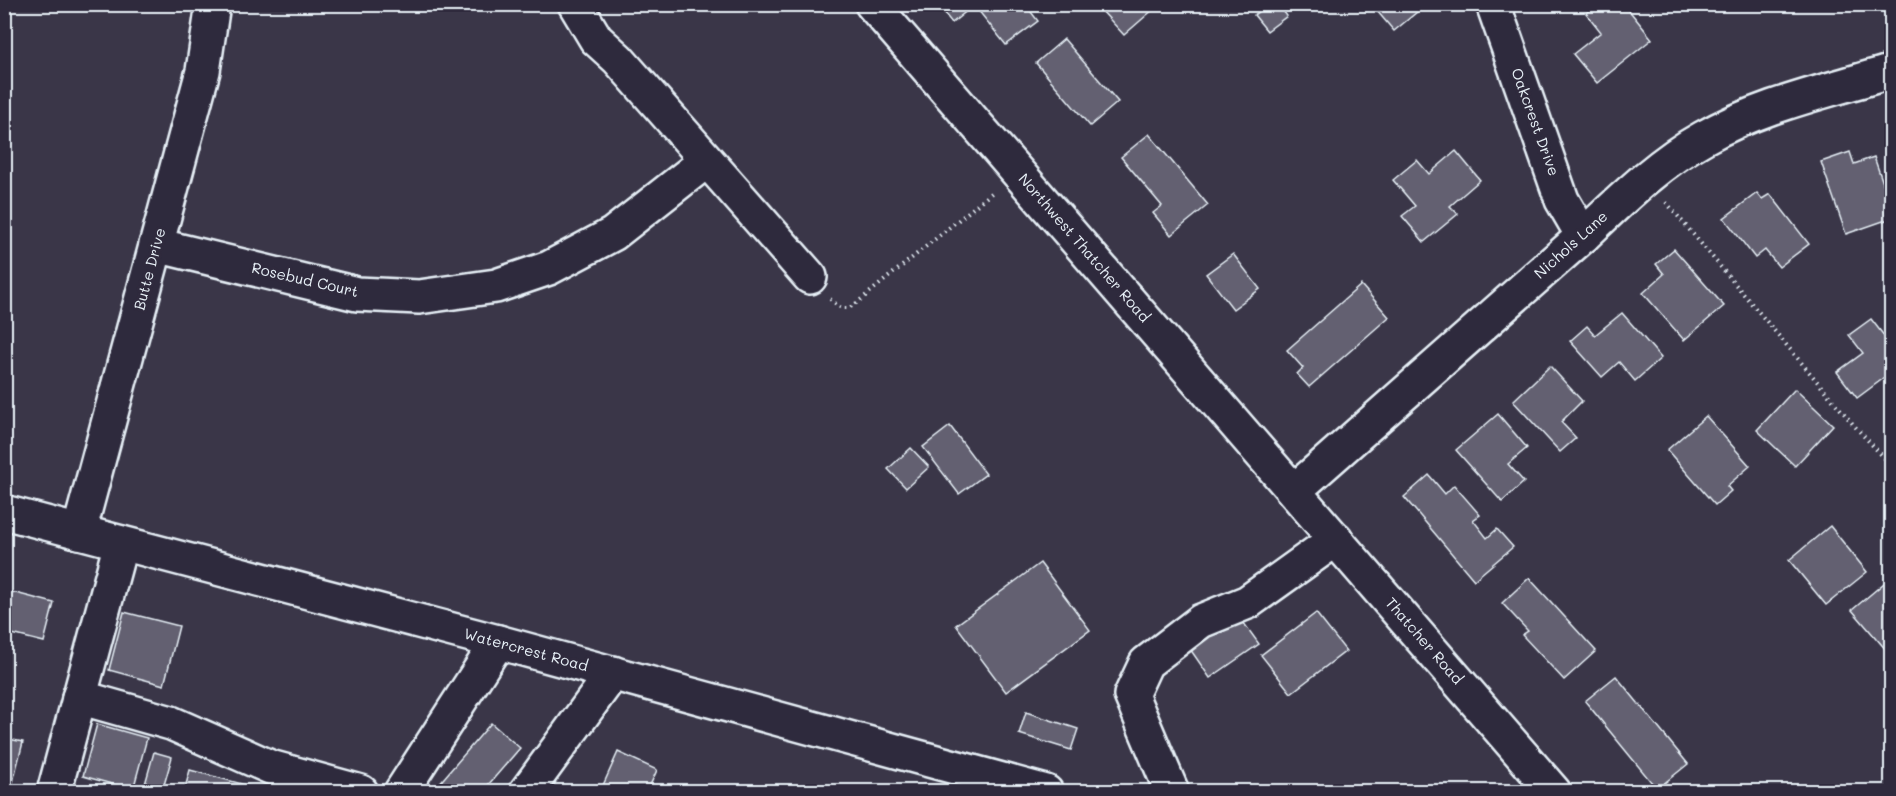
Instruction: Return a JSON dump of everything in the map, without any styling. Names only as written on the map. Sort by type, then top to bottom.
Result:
[{"type":"street","name":"Butte Drive","points":[[79,532],[203,71],[213,4]]},
{"type":"street","points":[[575,4],[596,39],[618,59],[810,277]]},
{"type":"street","name":"Northwest Thatcher Road","points":[[873,4],[1294,491]]},
{"type":"street","name":"Oakcrest Drive","points":[[1493,4],[1562,200],[1583,236]]},
{"type":"street","name":"Nichols Lane","points":[[1294,491],[1673,156],[1731,123],[1760,111],[1892,71]]},
{"type":"street","name":"Rosebud Court","points":[[156,245],[357,294],[419,297],[496,286],[549,268],[613,234],[706,161]]},
{"type":"street","name":"Thatcher Road","points":[[1294,491],[1554,792]]},
{"type":"street","name":"Watercrest Road","points":[[4,512],[498,642],[1046,792]]},
{"type":"street","points":[[1172,792],[1131,695],[1146,663],[1201,621],[1248,602],[1336,538]]},
{"type":"street","points":[[54,792],[121,543]]},
{"type":"street","points":[[401,792],[498,642]]},
{"type":"street","points":[[526,792],[613,673]]},
{"type":"street","points":[[79,697],[171,723],[270,767],[361,792]]},
{"type":"path","points":[[810,277],[841,308],[849,308],[1018,172]]},
{"type":"path","points":[[1646,178],[1858,430],[1892,466]]},
{"type":"building","points":[[937,4],[1025,4],[1038,21],[1006,45],[974,5],[952,23]]},
{"type":"building","points":[[1107,4],[1152,4],[1155,8],[1124,35],[1101,10]]},
{"type":"building","points":[[1268,4],[1278,4],[1287,16],[1267,31],[1254,15]]},
{"type":"building","points":[[1371,4],[1422,4],[1423,7],[1394,31]]},
{"type":"building","points":[[1597,4],[1624,4],[1652,39],[1597,83],[1573,54],[1601,32],[1586,13]]},
{"type":"building","points":[[1064,39],[1118,102],[1090,126],[1036,63]]},
{"type":"building","points":[[1149,134],[1208,205],[1171,235],[1153,213],[1162,206],[1121,157]]},
{"type":"building","points":[[1456,151],[1480,180],[1450,206],[1458,214],[1424,242],[1402,216],[1415,206],[1393,180],[1417,160],[1429,174]]},
{"type":"building","points":[[1850,152],[1854,164],[1874,157],[1892,209],[1892,218],[1846,234],[1821,162]]},
{"type":"building","points":[[1757,193],[1762,199],[1770,194],[1809,244],[1779,267],[1765,250],[1755,258],[1724,218]]},
{"type":"building","points":[[1674,249],[1724,306],[1684,340],[1643,293],[1664,274],[1656,264]]},
{"type":"building","points":[[1233,254],[1260,289],[1233,309],[1206,274]]},
{"type":"building","points":[[1361,285],[1389,317],[1309,387],[1297,374],[1303,368],[1287,350]]},
{"type":"building","points":[[1622,313],[1661,358],[1635,381],[1619,362],[1602,377],[1570,341],[1587,326],[1595,335]]},
{"type":"building","points":[[1871,319],[1892,346],[1892,388],[1884,378],[1857,398],[1837,372],[1863,353],[1849,335]]},
{"type":"building","points":[[1550,366],[1582,401],[1561,422],[1576,438],[1560,452],[1513,401]]},
{"type":"building","points":[[1795,389],[1833,425],[1795,466],[1757,430]]},
{"type":"building","points":[[1498,414],[1527,448],[1508,464],[1524,482],[1502,502],[1456,450]]},
{"type":"building","points":[[1706,416],[1750,466],[1727,486],[1731,491],[1715,505],[1667,450]]},
{"type":"building","points":[[950,426],[986,474],[959,494],[923,447]]},
{"type":"building","points":[[911,448],[929,467],[906,488],[888,469]]},
{"type":"building","points":[[1429,475],[1445,494],[1454,485],[1480,515],[1473,520],[1487,538],[1497,529],[1513,547],[1474,580],[1404,497]]},
{"type":"building","points":[[1830,526],[1867,572],[1826,605],[1789,560]]},
{"type":"building","points":[[1040,563],[1090,630],[1006,692],[956,625]]},
{"type":"building","points":[[1529,578],[1596,651],[1564,680],[1522,635],[1528,631],[1502,603]]},
{"type":"building","points":[[1889,579],[1892,581],[1892,647],[1887,651],[1852,610]]},
{"type":"building","points":[[4,590],[54,603],[44,642],[4,632]]},
{"type":"building","points":[[124,612],[179,626],[164,685],[109,670]]},
{"type":"building","points":[[1316,613],[1346,651],[1291,693],[1261,655]]},
{"type":"building","points":[[1238,615],[1259,644],[1210,678],[1190,649]]},
{"type":"building","points":[[1616,676],[1688,764],[1657,789],[1585,701]]},
{"type":"building","points":[[1026,712],[1078,729],[1071,750],[1019,734]]},
{"type":"building","points":[[491,723],[520,748],[482,792],[432,792]]},
{"type":"building","points":[[97,724],[147,738],[133,790],[83,776]]},
{"type":"building","points":[[4,738],[23,742],[13,782],[4,780]]},
{"type":"building","points":[[154,752],[172,757],[162,792],[144,788]]},
{"type":"building","points":[[618,752],[657,770],[647,792],[600,792]]},
{"type":"building","points":[[190,770],[271,792],[184,792]]}]
